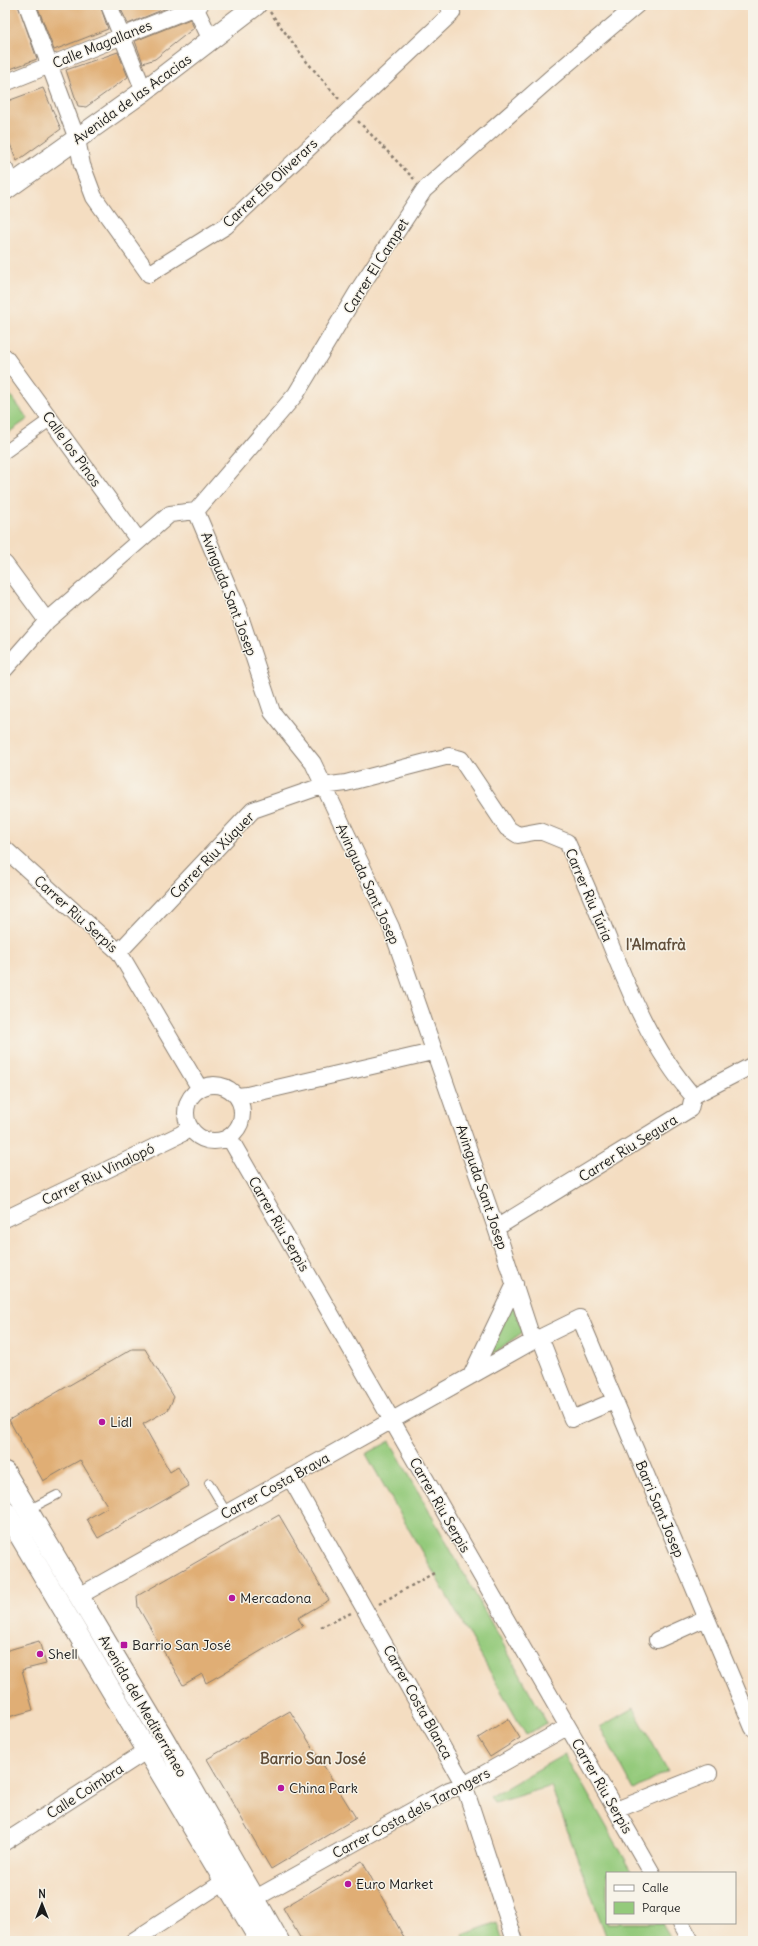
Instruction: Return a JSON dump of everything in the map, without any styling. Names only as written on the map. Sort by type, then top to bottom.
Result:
[{"type":"street","points":[[27,5],[51,65],[77,139]]},
{"type":"street","points":[[109,5],[144,90]]},
{"type":"street","name":"Avenida de las Acacias","points":[[7,182],[77,139],[256,5]]},
{"type":"street","name":"Carrer Els Oliverars","points":[[77,139],[82,166],[94,196],[149,274],[226,226],[452,13],[448,5]]},
{"type":"street","name":"Carrer El Campet","points":[[196,511],[296,394],[361,286],[424,190],[553,76],[637,5]]},
{"type":"street","points":[[196,6],[211,40]]},
{"type":"street","name":"Calle Magallanes","points":[[5,83],[196,6]]},
{"type":"street","name":"Calle los Pinos","points":[[5,358],[139,541]]},
{"type":"street","points":[[5,452],[51,419]]},
{"type":"street","points":[[5,669],[47,621],[170,514],[196,511]]},
{"type":"street","name":"Avinguda Sant Josep","points":[[196,511],[238,610],[272,712],[313,763],[322,786],[391,928],[515,1284],[536,1339]]},
{"type":"street","points":[[5,564],[47,621]]},
{"type":"street","name":"Carrer Riu Túria","points":[[322,786],[346,783],[449,756],[461,759],[507,828],[518,835],[540,831],[567,842],[593,900],[634,1003],[675,1076],[693,1096]]},
{"type":"street","name":"Carrer Riu Xúquer","points":[[119,952],[253,810],[322,786]]},
{"type":"street","name":"Carrer Riu Serpis","points":[[5,849],[119,952],[200,1089]]},
{"type":"street","points":[[237,1096],[247,1095],[428,1053],[433,1049]]},
{"type":"street","points":[[693,1096],[753,1065]]},
{"type":"street","points":[[215,1085],[231,1090],[237,1096],[241,1104],[242,1114],[236,1130],[229,1137],[212,1140],[196,1134],[190,1128],[186,1111],[188,1102],[200,1089],[215,1085]]},
{"type":"street","name":"Carrer Riu Segura","points":[[496,1228],[690,1108],[693,1096]]},
{"type":"street","name":"Carrer Riu Vinalopó","points":[[5,1219],[146,1152],[190,1128]]},
{"type":"street","name":"Carrer Riu Serpis","points":[[229,1137],[651,1872]]},
{"type":"street","points":[[472,1376],[515,1284]]},
{"type":"street","name":"Barri Sant Josep","points":[[536,1339],[580,1318],[614,1402],[753,1728]]},
{"type":"street","points":[[536,1339],[572,1419],[614,1402]]},
{"type":"street","name":"Carrer Costa Brava","points":[[79,1596],[536,1339]]},
{"type":"street","name":"Avenida del Mediterráneo","points":[[5,1472],[164,1739],[279,1941]]},
{"type":"street","name":"Carrer Costa Blanca","points":[[290,1478],[464,1785],[515,1941]]},
{"type":"street","name":"Avenida del Mediterráneo","points":[[5,1511],[260,1941]]},
{"type":"street","points":[[656,1640],[706,1618]]},
{"type":"street","name":"Carrer Costa dels Tarongers","points":[[254,1899],[449,1790],[464,1785],[567,1726]]},
{"type":"street","name":"Calle Coimbra","points":[[5,1842],[164,1739]]},
{"type":"street","points":[[616,1810],[709,1773]]},
{"type":"street","points":[[133,1941],[225,1881]]},
{"type":"street","points":[[682,1924],[691,1941]]},
{"type":"lane","points":[[209,1483],[228,1513]]},
{"type":"lane","points":[[28,1510],[57,1495]]},
{"type":"path","points":[[366,1611],[434,1573]]},
{"type":"path","points":[[321,1627],[333,1622]]},
{"type":"green space","points":[[8,392],[28,419],[5,435],[5,394]]},
{"type":"green space","points":[[511,1302],[523,1332],[489,1356]]},
{"type":"green space","points":[[390,1441],[547,1723],[526,1735],[366,1454]]},
{"type":"green space","points":[[633,1708],[668,1771],[634,1790],[600,1727]]},
{"type":"green space","points":[[565,1754],[632,1872],[606,1872],[606,1924],[663,1924],[673,1941],[608,1941],[551,1786],[495,1803],[490,1797]]},
{"type":"green space","points":[[497,1922],[503,1941],[465,1941],[463,1935]]},
{"type":"building","points":[[5,5],[18,5],[37,59],[5,71]]},
{"type":"building","points":[[37,5],[100,5],[108,29],[54,50]]},
{"type":"building","points":[[119,5],[174,5],[128,24]]},
{"type":"building","points":[[190,19],[194,28],[155,59],[143,63],[135,41]]},
{"type":"building","points":[[118,52],[128,77],[86,107],[78,106],[66,70]]},
{"type":"building","points":[[43,88],[61,129],[17,161],[5,132],[5,102]]},
{"type":"building","points":[[132,1349],[145,1349],[174,1397],[168,1410],[143,1424],[170,1472],[178,1467],[189,1486],[98,1538],[87,1519],[108,1507],[80,1460],[43,1481],[9,1420]]},
{"type":"building","name":"Mercadona","points":[[279,1515],[329,1600],[298,1618],[303,1626],[222,1674],[206,1683],[202,1674],[183,1685],[138,1607],[137,1596]]},
{"type":"building","points":[[39,1641],[46,1664],[22,1670],[33,1710],[5,1718],[5,1651]]},
{"type":"building","name":"China Park","points":[[290,1711],[356,1818],[271,1869],[207,1759]]},
{"type":"building","points":[[508,1719],[520,1738],[490,1757],[478,1738]]},
{"type":"building","name":"Euro Market","points":[[362,1861],[406,1941],[302,1941],[283,1908]]},
{"type":"place","name":"Lidl","points":[[102,1422]]},
{"type":"place","name":"Mercadona","points":[[232,1598]]},
{"type":"place","name":"Barrio San José","points":[[124,1645]]},
{"type":"place","name":"Shell","points":[[40,1654]]},
{"type":"place","name":"China Park","points":[[281,1788]]},
{"type":"place","name":"Euro Market","points":[[348,1884]]},
{"type":"district","name":"l'Almafrà","points":[[656,945]]},
{"type":"district","name":"Barrio San José","points":[[313,1759]]}]
